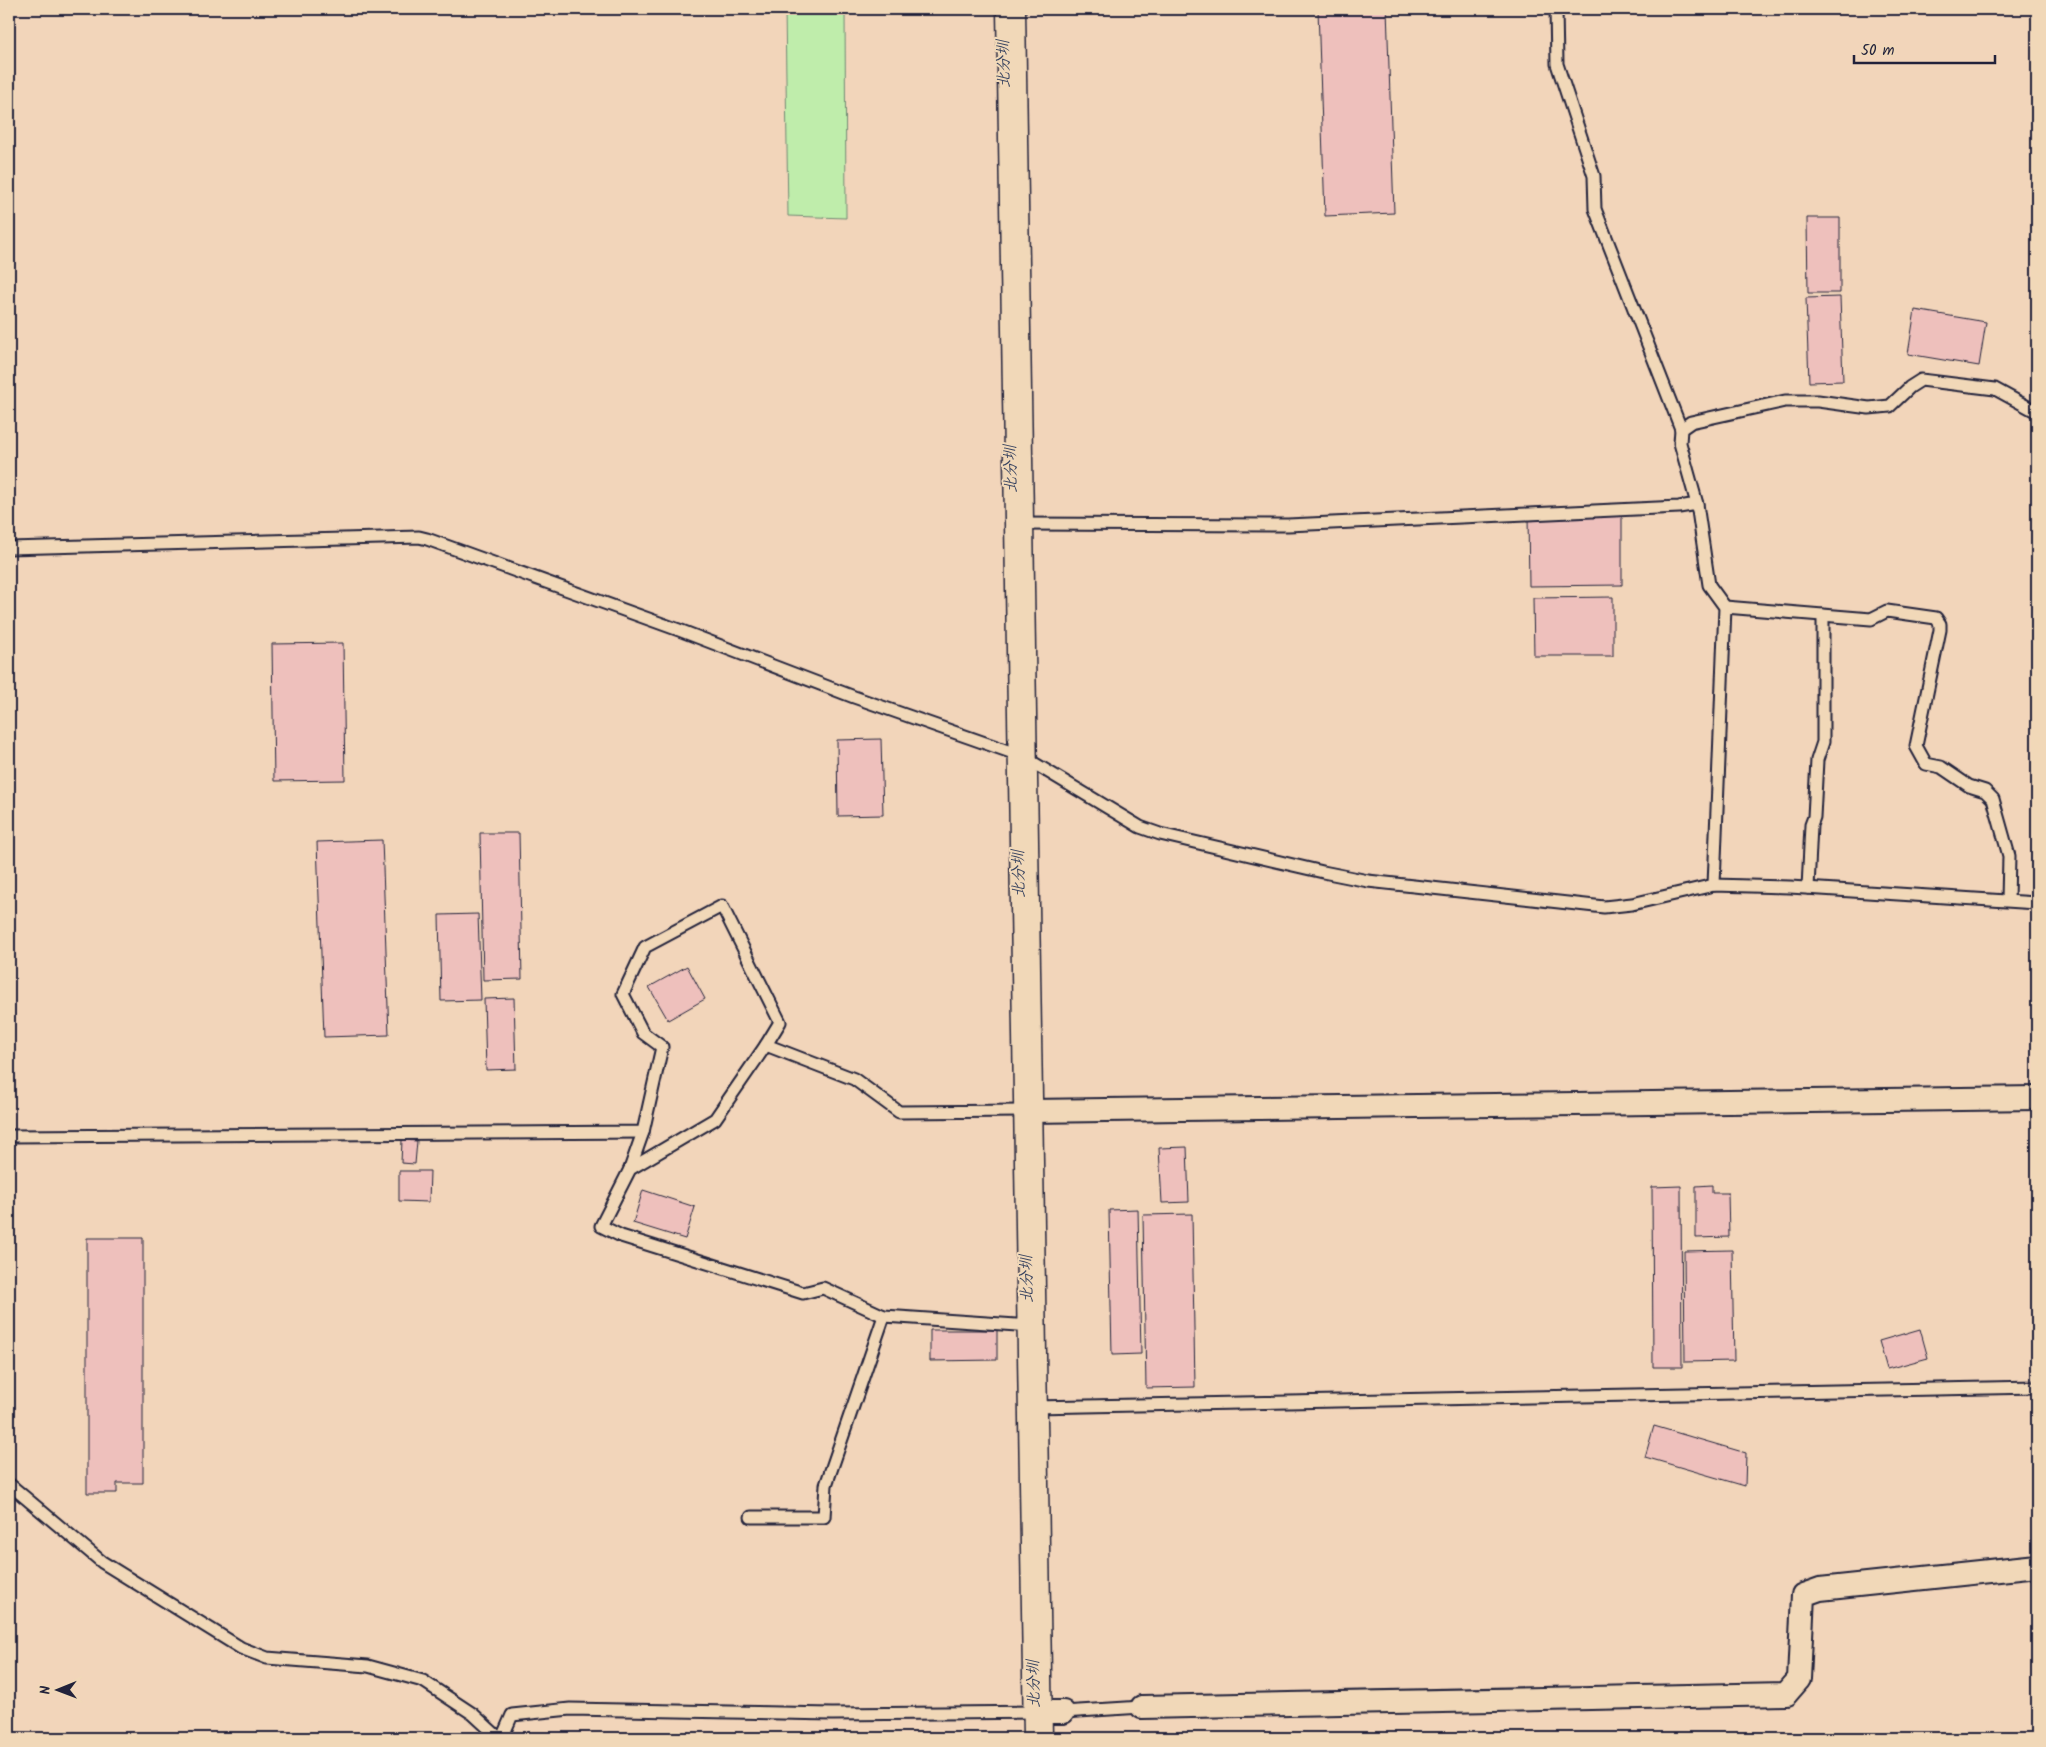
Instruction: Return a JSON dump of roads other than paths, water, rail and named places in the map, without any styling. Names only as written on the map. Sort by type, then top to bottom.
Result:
[{"type":"street","points":[[1011,9],[1028,524],[1022,756],[1039,1111],[1032,1326],[1045,1407],[1046,1721]]},
{"type":"street","points":[[1039,1111],[2037,1098]]},
{"type":"street","points":[[1142,1707],[1786,1694],[1798,1679],[1803,1595],[1820,1589],[2037,1566]]},
{"type":"lane","points":[[1556,9],[1557,64],[1594,176],[1595,209],[1681,429],[1680,443],[1697,504],[1709,585],[1725,607],[1714,885]]},
{"type":"lane","points":[[1681,429],[1691,422],[1785,401],[1818,400],[1870,408],[1890,406],[1910,387],[1921,380],[1994,389],[2037,412]]},
{"type":"lane","points":[[1028,524],[1288,525],[1679,508],[1697,504]]},
{"type":"lane","points":[[9,548],[419,537],[679,630],[854,697],[1022,756],[1140,827],[1160,834],[1368,881],[1604,907],[1632,904],[1714,885],[1808,888],[2037,902]]},
{"type":"lane","points":[[1725,607],[1871,619],[1887,611],[1936,618],[1940,624],[1916,746],[1926,764],[1941,768],[1968,786],[1985,791],[1993,799],[2009,856],[2008,900]]},
{"type":"lane","points":[[1808,888],[1810,825],[1814,817],[1817,760],[1823,742],[1823,615]]},
{"type":"lane","points":[[630,1169],[715,1119],[780,1022],[722,906],[645,947],[623,994],[643,1032],[662,1048],[642,1132],[630,1169],[601,1226],[621,1236],[803,1294],[823,1288],[884,1316],[1032,1326]]},
{"type":"lane","points":[[766,1045],[854,1079],[899,1112],[1039,1111]]},
{"type":"lane","points":[[9,1136],[642,1132]]},
{"type":"lane","points":[[751,1517],[824,1516],[826,1484],[884,1316]]},
{"type":"lane","points":[[1045,1407],[2037,1387]]},
{"type":"lane","points":[[9,1484],[102,1562],[241,1648],[267,1658],[368,1666],[423,1681],[473,1714],[500,1738],[512,1715],[570,1709],[832,1714],[1046,1721],[1142,1707]]},
{"type":"water label","name":"北分圳","points":[[1004,64]]},
{"type":"water label","name":"北分圳","points":[[1011,469]]},
{"type":"water label","name":"北分圳","points":[[1019,874]]},
{"type":"water label","name":"北分圳","points":[[1027,1279]]},
{"type":"water label","name":"北分圳","points":[[1034,1684]]}]
